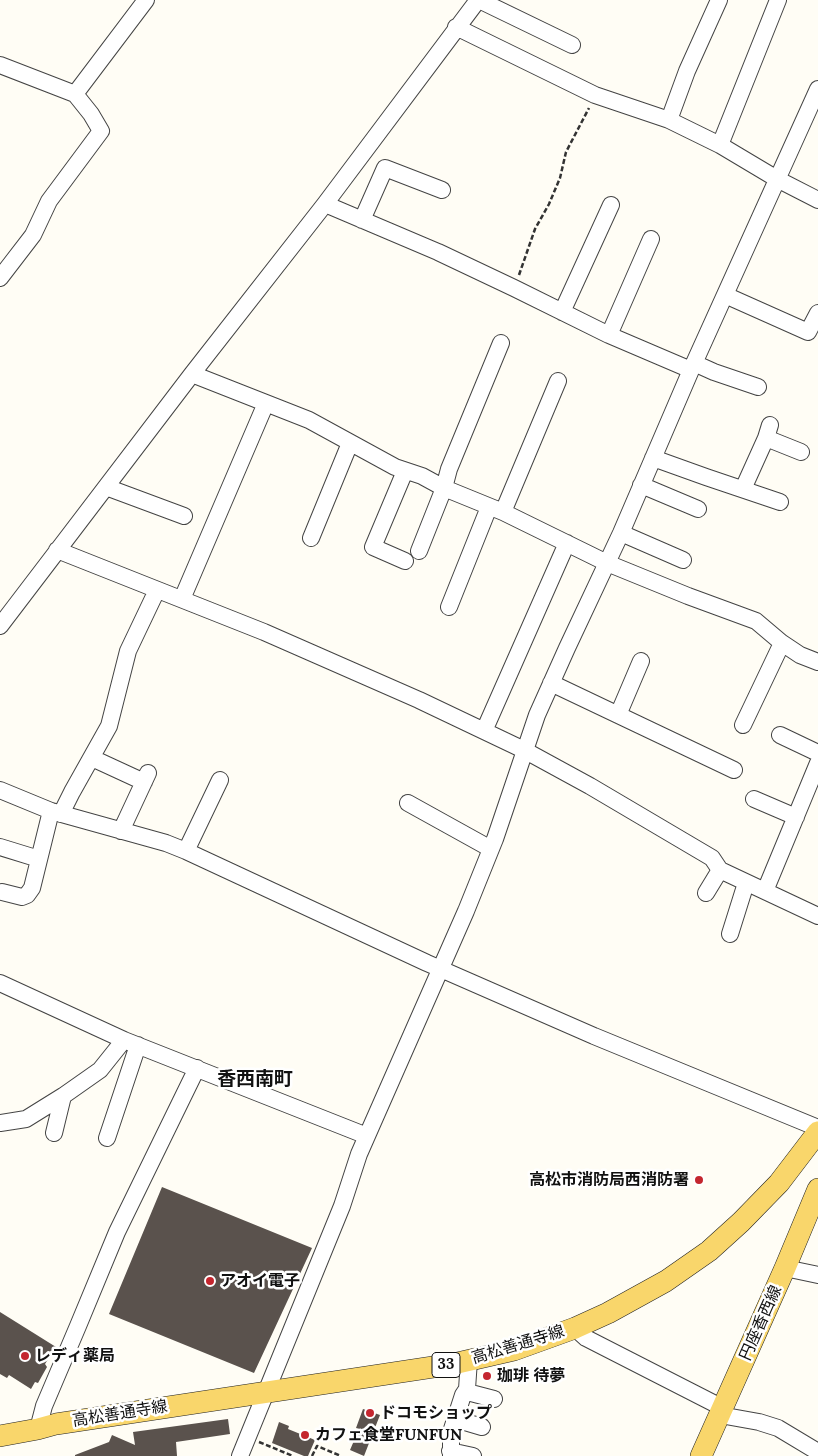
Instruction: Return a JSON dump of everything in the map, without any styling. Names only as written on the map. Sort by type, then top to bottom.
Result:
[{"type":"main road","name":"高松善通寺線","points":[[0,1436],[56,1424],[469,1360],[514,1350],[575,1328],[608,1313],[666,1281],[709,1250],[741,1222],[779,1183],[818,1130]]},
{"type":"main road","name":"円座香西線","points":[[702,1456],[818,1189]]},
{"type":"street","points":[[76,94],[146,0]]},
{"type":"street","points":[[0,626],[478,0],[572,45]]},
{"type":"street","points":[[669,120],[687,72],[719,0]]},
{"type":"street","points":[[720,145],[778,0]]},
{"type":"street","points":[[456,28],[596,95],[669,120],[720,145],[777,179],[818,200]]},
{"type":"street","points":[[0,65],[76,94],[92,114],[101,131],[49,201],[33,235],[0,278]]},
{"type":"street","points":[[240,1456],[342,1206],[359,1154],[442,968],[491,849],[537,715],[621,533],[693,367],[818,89]]},
{"type":"street","points":[[362,220],[385,168],[442,190]]},
{"type":"street","points":[[324,204],[438,252],[609,335],[693,367],[758,387]]},
{"type":"street","points":[[562,312],[610,205]]},
{"type":"street","points":[[609,335],[651,239]]},
{"type":"street","points":[[725,295],[808,332],[818,313]]},
{"type":"street","points":[[419,551],[444,488],[449,469],[501,343]]},
{"type":"street","points":[[192,374],[309,420],[395,467],[422,476],[607,563],[688,596],[756,620],[782,643],[800,655],[818,662]]},
{"type":"street","points":[[449,607],[558,381]]},
{"type":"street","points":[[182,599],[266,403]]},
{"type":"street","points":[[743,489],[768,431],[801,452]]},
{"type":"street","points":[[312,538],[350,443]]},
{"type":"street","points":[[653,458],[706,478],[780,502]]},
{"type":"street","points":[[405,470],[373,547],[405,561]]},
{"type":"street","points":[[642,485],[698,509]]},
{"type":"street","points":[[106,487],[184,516]]},
{"type":"street","points":[[621,533],[682,560]]},
{"type":"street","points":[[484,731],[567,543]]},
{"type":"street","points":[[57,550],[264,632],[419,700],[524,750],[590,786],[712,858],[720,870],[818,916]]},
{"type":"street","points":[[2,892],[22,897],[27,895],[32,888],[39,858],[56,813],[72,792],[109,726],[128,651],[157,590]]},
{"type":"street","points":[[743,725],[782,643]]},
{"type":"street","points":[[618,715],[641,661]]},
{"type":"street","points":[[552,683],[734,770]]},
{"type":"street","points":[[780,735],[818,753]]},
{"type":"street","points":[[92,758],[146,778],[121,831]]},
{"type":"street","points":[[765,891],[772,857],[796,817],[818,764]]},
{"type":"street","points":[[186,851],[220,780]]},
{"type":"street","points":[[0,790],[56,813],[166,843],[186,851],[418,959],[594,1036],[818,1130]]},
{"type":"street","points":[[754,799],[796,817]]},
{"type":"street","points":[[408,803],[491,849]]},
{"type":"street","points":[[0,847],[39,858]]},
{"type":"street","points":[[706,894],[720,870]]},
{"type":"street","points":[[730,934],[746,883]]},
{"type":"street","points":[[0,983],[131,1042],[367,1136]]},
{"type":"street","points":[[0,1123],[4,1124],[26,1119],[100,1070],[131,1042]]},
{"type":"street","points":[[107,1138],[131,1042]]},
{"type":"street","points":[[38,1429],[44,1406],[117,1232],[197,1068]]},
{"type":"street","points":[[54,1133],[62,1096]]},
{"type":"street","points":[[785,1268],[818,1275]]},
{"type":"street","points":[[575,1328],[586,1338],[721,1412],[778,1428],[818,1452]]},
{"type":"street","points":[[469,1360],[467,1389],[463,1395],[451,1432],[451,1453],[473,1456]]},
{"type":"street","points":[[467,1389],[471,1393],[494,1399]]},
{"type":"street","points":[[455,1419],[482,1426]]},
{"type":"path","points":[[514,288],[535,229],[549,204],[560,178],[566,152],[596,95]]},
{"type":"path","points":[[248,1438],[293,1456]]},
{"type":"path","points":[[312,1456],[317,1446],[341,1456]]},
{"type":"building","name":"アオイ電子","points":[[162,1187],[312,1248],[254,1373],[109,1314]]},
{"type":"building","name":"レディ薬局","points":[[0,1312],[56,1347],[45,1364],[47,1367],[38,1383],[35,1382],[31,1389],[9,1375],[7,1378],[0,1374]]},
{"type":"building","points":[[363,1409],[380,1415],[364,1456],[350,1450],[359,1429],[356,1428]]},
{"type":"building","points":[[228,1419],[230,1434],[176,1442],[177,1456],[75,1456],[109,1442],[112,1435],[135,1445],[133,1432]]},
{"type":"building","points":[[279,1422],[289,1426],[288,1429],[315,1440],[308,1456],[272,1443]]},
{"type":"place","name":"高松市消防局西消防署","points":[[699,1180]]},
{"type":"place","name":"アオイ電子","points":[[210,1281]]},
{"type":"place","name":"レディ薬局","points":[[25,1356]]},
{"type":"place","name":"珈琲 待夢","points":[[487,1376]]},
{"type":"place","name":"ドコモショップ","points":[[370,1413]]},
{"type":"place","name":"カフェ食堂FUNFUN","points":[[305,1435]]},
{"type":"district","name":"香西南町","points":[[255,1080]]}]
